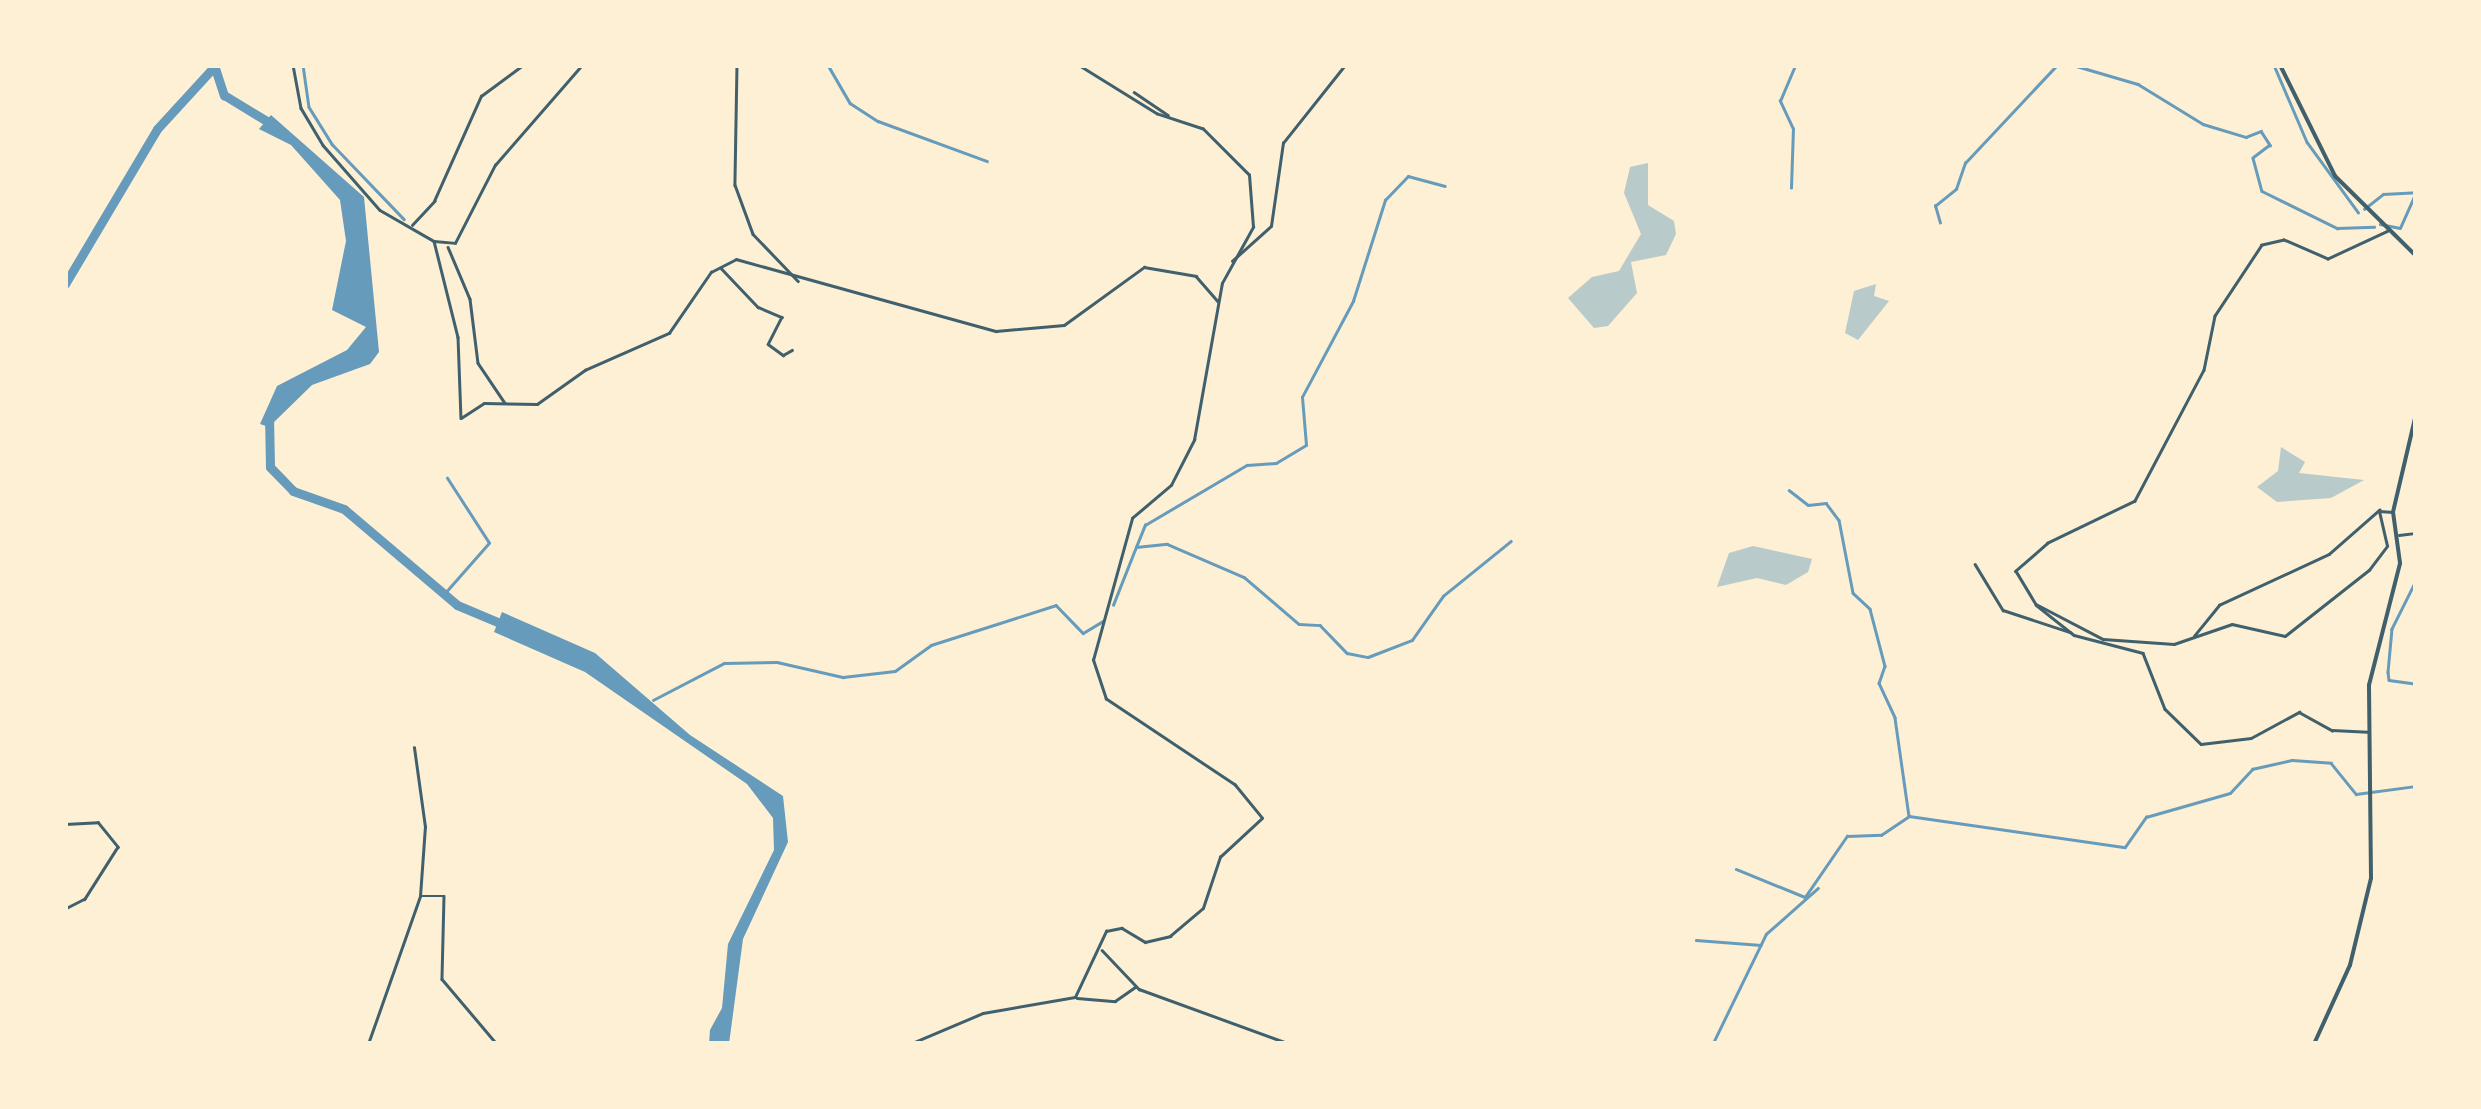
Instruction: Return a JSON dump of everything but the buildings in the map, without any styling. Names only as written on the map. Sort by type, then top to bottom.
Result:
[{"type":"street","points":[[293,65],[301,108],[323,145],[380,210],[448,246],[470,299],[486,386],[509,406]]},
{"type":"street","points":[[411,226],[434,201],[480,96],[523,65]]},
{"type":"street","points":[[448,246],[495,165],[582,65]]},
{"type":"street","points":[[737,65],[735,185],[753,234],[799,282]]},
{"type":"street","points":[[1075,997],[1114,928],[1145,942],[1184,926],[1203,908],[1220,857],[1262,818],[1235,784],[1106,698],[1093,660],[1132,518],[1171,485],[1194,440],[1218,302],[1231,262],[1253,226],[1249,175],[1203,128],[1174,117],[1078,65]]},
{"type":"street","points":[[1231,262],[1271,226],[1283,142],[1345,65]]},
{"type":"street","points":[[2280,65],[2307,134],[2368,218],[2389,230],[2416,256]]},
{"type":"street","points":[[2070,632],[2036,604],[2016,566],[2135,501],[2204,370],[2215,316],[2262,245],[2284,240],[2328,260],[2389,230]]},
{"type":"street","points":[[434,241],[458,336],[457,415],[537,404],[585,370],[670,333],[720,266],[747,258],[799,282],[996,331],[1064,325],[1144,268],[1196,276],[1218,302]]},
{"type":"street","points":[[720,266],[758,307],[782,317],[768,344],[783,355],[792,350]]},
{"type":"street","points":[[2314,1044],[2358,938],[2371,878],[2367,732],[2399,536],[2393,512],[2416,414]]},
{"type":"street","points":[[2036,604],[2103,639],[2188,640],[2232,624],[2289,635],[2383,553],[2382,510]]},
{"type":"street","points":[[2188,640],[2220,605],[2329,554],[2382,510]]},
{"type":"street","points":[[2382,510],[2393,512]]},
{"type":"street","points":[[2399,536],[2416,533]]},
{"type":"street","points":[[1976,564],[2003,610],[2143,653],[2165,708],[2210,747],[2299,712],[2332,730],[2367,732]]},
{"type":"street","points":[[65,694],[65,717]]},
{"type":"street","points":[[368,1044],[420,896],[425,828],[414,748]]},
{"type":"street","points":[[65,824],[98,822],[118,847],[85,899],[65,909]]},
{"type":"street","points":[[420,896],[442,893],[442,979],[498,1044]]},
{"type":"street","points":[[1100,948],[1136,986],[1290,1044]]},
{"type":"street","points":[[910,1044],[982,1013],[1075,997],[1115,1001],[1136,986]]},
{"type":"shaded area","points":[[1648,163],[1648,205],[1674,221],[1676,234],[1666,255],[1631,262],[1637,293],[1608,326],[1594,328],[1568,298],[1592,277],[1619,271],[1641,234],[1624,193],[1630,167]]},
{"type":"shaded area","points":[[1876,284],[1874,296],[1889,301],[1858,340],[1845,333],[1854,291]]},
{"type":"shaded area","points":[[2281,447],[2305,462],[2299,473],[2364,480],[2331,498],[2277,502],[2257,487],[2278,471]]},
{"type":"shaded area","points":[[1753,546],[1812,559],[1808,572],[1786,585],[1757,578],[1717,587],[1729,553]]},
{"type":"water","points":[[271,115],[364,197],[379,352],[370,364],[312,385],[269,427],[260,424],[277,386],[347,350],[366,327],[332,310],[346,241],[340,200],[291,145],[259,129]]},
{"type":"water","points":[[502,612],[595,653],[690,735],[783,796],[788,842],[743,939],[729,1044],[709,1044],[710,1030],[722,1008],[728,944],[774,850],[773,818],[747,784],[585,672],[494,632]]},
{"type":"waterway","points":[[214,65],[224,95],[275,126]]},
{"type":"waterway","points":[[303,65],[309,107],[332,144],[404,219]]},
{"type":"waterway","points":[[828,65],[850,103],[878,121],[987,161]]},
{"type":"waterway","points":[[1791,188],[1793,129],[1780,101],[1795,65]]},
{"type":"waterway","points":[[1940,223],[1935,206],[1956,189],[1965,163],[2057,65]]},
{"type":"waterway","points":[[2073,65],[2138,84],[2203,124],[2246,137],[2261,131],[2270,145],[2253,158],[2262,191],[2337,228],[2374,227]]},
{"type":"waterway","points":[[2274,65],[2307,142],[2358,212]]},
{"type":"waterway","points":[[65,284],[157,129],[212,69]]},
{"type":"waterway","points":[[1136,547],[1145,525],[1247,465],[1276,463],[1306,445],[1302,397],[1353,301],[1385,200],[1408,176],[1445,186]]},
{"type":"waterway","points":[[2364,209],[2383,194],[2416,192]]},
{"type":"waterway","points":[[2380,224],[2400,228],[2416,192]]},
{"type":"waterway","points":[[269,415],[270,467],[293,491],[344,509],[457,605],[507,626]]},
{"type":"waterway","points":[[444,594],[489,543],[447,478]]},
{"type":"waterway","points":[[1789,490],[1808,505],[1826,503],[1839,520],[1853,593],[1870,609],[1885,666],[1879,683],[1895,718],[1909,816]]},
{"type":"waterway","points":[[1113,605],[1136,547],[1167,544],[1244,577],[1299,624],[1320,625],[1347,653],[1368,657],[1412,640],[1443,596],[1511,541]]},
{"type":"waterway","points":[[2416,581],[2392,629],[2388,672],[2389,680],[2416,684]]},
{"type":"waterway","points":[[653,700],[724,663],[777,662],[843,677],[895,671],[931,645],[1056,605],[1083,633],[1103,621]]},
{"type":"waterway","points":[[1736,869],[1805,897],[1847,836],[1881,835],[1909,816],[2125,847],[2146,817],[2230,793],[2252,769],[2292,760],[2331,763],[2356,794],[2416,786]]},
{"type":"waterway","points":[[1713,1043],[1766,934],[1818,888]]},
{"type":"waterway","points":[[1696,940],[1761,945]]}]
